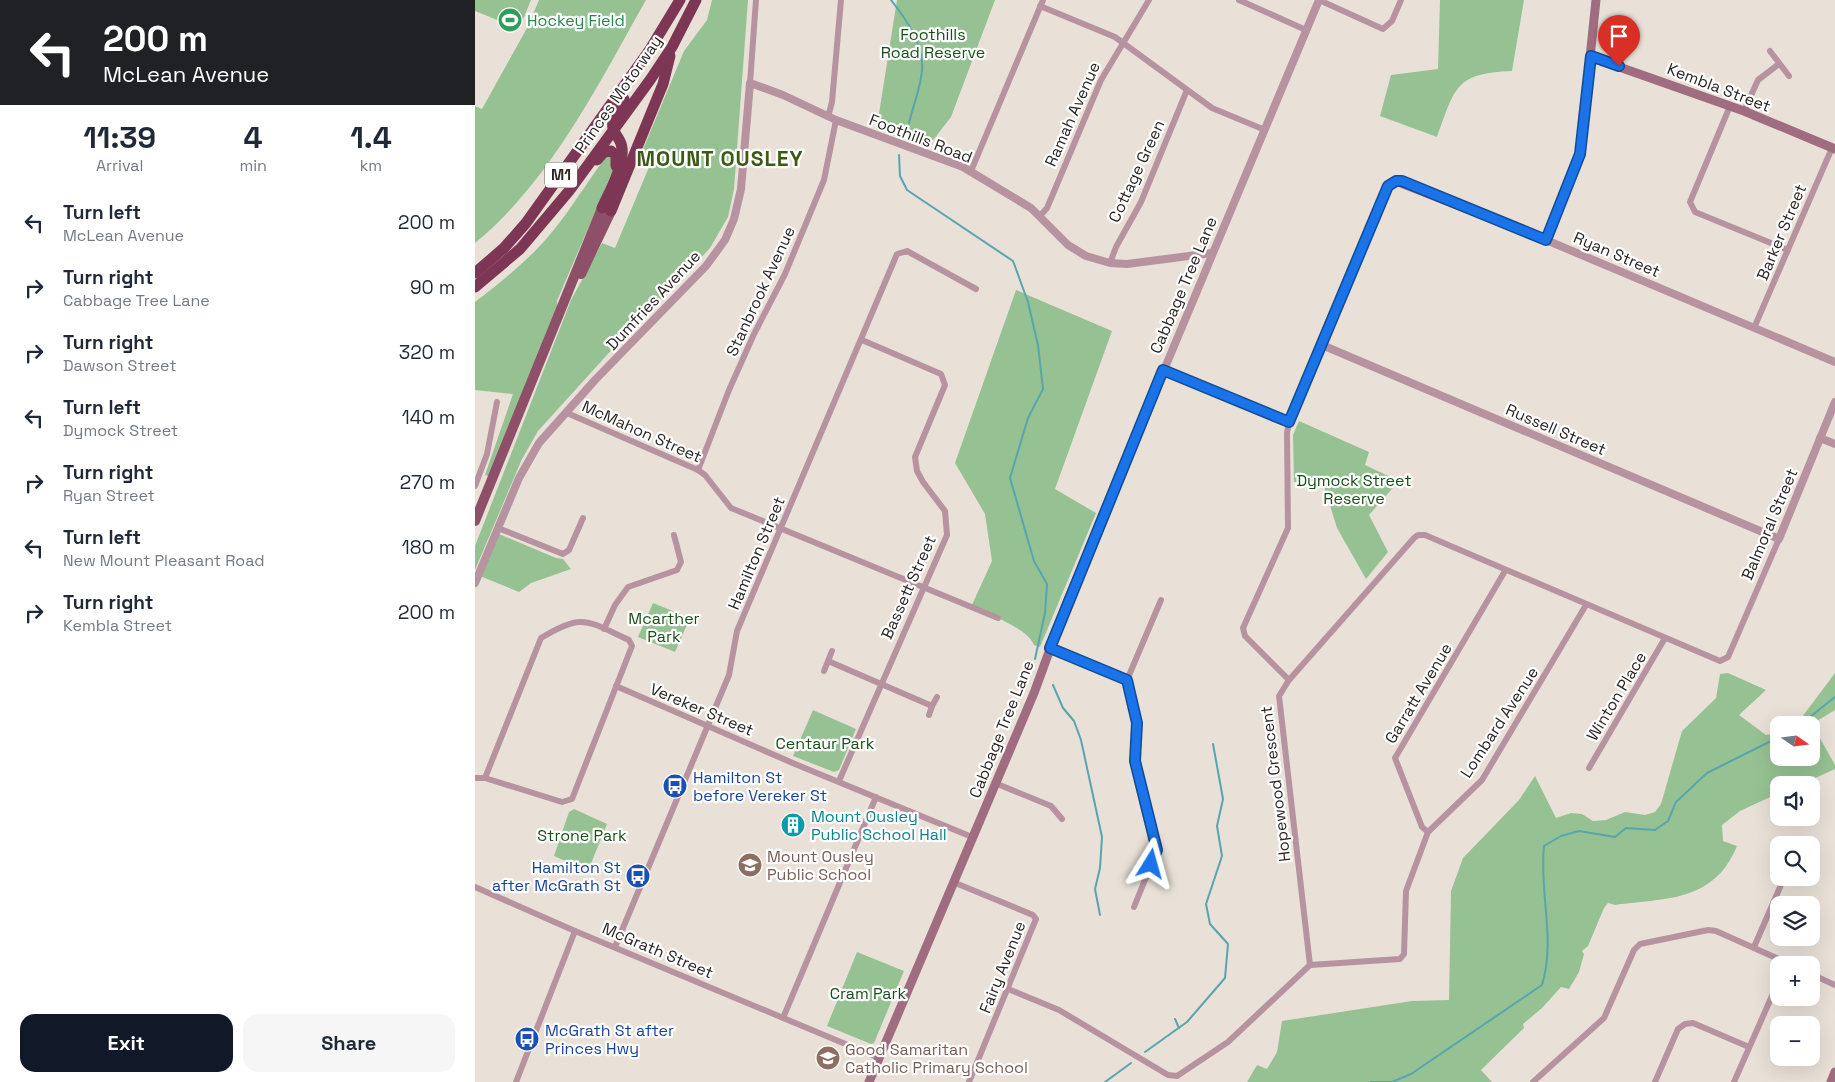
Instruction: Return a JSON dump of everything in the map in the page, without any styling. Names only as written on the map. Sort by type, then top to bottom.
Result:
[{"type":"highway","name":"Princes Motorway","points":[[475,272],[504,248],[526,223],[649,51],[680,0]]},
{"type":"highway","points":[[607,210],[622,155],[620,144],[612,131],[612,121],[616,111],[661,42],[685,0]]},
{"type":"highway","name":"Princes Motorway","points":[[475,287],[520,249],[569,190],[672,47],[697,0]]},
{"type":"highway","points":[[607,210],[663,84],[672,47]]},
{"type":"highway","points":[[499,268],[538,237],[599,156],[609,150],[615,153],[617,162],[607,210]]},
{"type":"main road","points":[[1546,240],[1580,154],[1596,0]]},
{"type":"main road","name":"Kembla Street","points":[[1591,56],[1744,111],[1833,148]]},
{"type":"main road","name":"Ryan Street","points":[[1322,345],[1388,186],[1396,181],[1402,181],[1546,240]]},
{"type":"main road","points":[[475,521],[559,317],[607,210]]},
{"type":"main road","points":[[1163,370],[1289,422],[1322,345]]},
{"type":"main road","name":"Cabbage Tree Lane","points":[[869,1082],[1034,693],[1050,648],[1163,370]]},
{"type":"main road","points":[[1831,1082],[1835,1072]]},
{"type":"street","name":"Dumfries Avenue","points":[[475,583],[519,478],[535,450],[567,413],[706,266],[725,240],[734,219],[741,190],[756,0]]},
{"type":"street","points":[[828,116],[832,102],[841,0]]},
{"type":"street","name":"Ramah Avenue","points":[[1040,216],[1047,208],[1101,80],[1149,0]]},
{"type":"street","points":[[1239,0],[1306,30]]},
{"type":"street","points":[[1319,0],[1383,29],[1392,21],[1401,0]]},
{"type":"street","name":"Cabbage Tree Lane","points":[[1163,370],[1319,0]]},
{"type":"street","points":[[971,172],[1042,3],[1124,42],[1212,108],[1265,130]]},
{"type":"street","points":[[1770,51],[1789,76]]},
{"type":"street","points":[[1744,111],[1758,80],[1779,64]]},
{"type":"street","name":"Foothills Road","points":[[750,83],[783,95],[836,120],[955,163],[1040,216],[1076,250],[1086,256],[1110,263],[1127,264],[1212,253]]},
{"type":"street","name":"Cottage Green","points":[[1110,263],[1115,247],[1141,202],[1187,90]]},
{"type":"street","points":[[1730,106],[1690,202],[1695,212],[1788,250]]},
{"type":"street","name":"Stanbrook Avenue","points":[[698,470],[729,390],[754,334],[785,274],[825,180],[836,120]]},
{"type":"street","name":"Barker Street","points":[[1754,328],[1833,148]]},
{"type":"street","name":"Ryan Street","points":[[1546,240],[1835,362]]},
{"type":"street","name":"Hamilton Street","points":[[615,947],[729,675],[737,631],[897,254],[907,251],[976,289]]},
{"type":"street","name":"Bassett Street","points":[[839,781],[922,587],[947,535],[945,511],[923,482],[917,471],[915,457],[945,386],[941,374],[862,340]]},
{"type":"street","name":"Russell Street","points":[[1322,345],[1779,539]]},
{"type":"street","points":[[475,486],[487,454],[497,402]]},
{"type":"street","name":"Balmoral Street","points":[[1728,657],[1835,402]]},
{"type":"street","name":"McMahon Street","points":[[567,413],[698,470],[705,475],[731,508],[999,618]]},
{"type":"street","points":[[1289,422],[1287,433],[1288,528],[1243,628],[1245,636],[1289,680]]},
{"type":"street","points":[[1819,438],[1835,444]]},
{"type":"street","points":[[498,528],[563,554],[569,550],[583,518]]},
{"type":"street","points":[[604,629],[615,604],[628,587],[677,570],[681,562],[674,534]]},
{"type":"street","name":"Hopewood Crescent","points":[[1310,965],[1279,696],[1289,680],[1419,535],[1425,535],[1505,571],[1720,661],[1728,657]]},
{"type":"street","name":"Garratt Avenue","points":[[1428,832],[1422,827],[1395,758],[1505,571]]},
{"type":"street","points":[[1134,908],[1157,850],[1135,761],[1137,723],[1127,680],[1161,600]]},
{"type":"street","name":"Lombard Avenue","points":[[1310,965],[1400,959],[1404,954],[1406,890],[1428,832],[1482,780],[1586,605]]},
{"type":"street","points":[[475,778],[485,778],[562,802],[572,799],[632,646],[629,640],[583,620],[561,626],[541,638],[485,778]]},
{"type":"street","name":"Winton Place","points":[[1589,768],[1665,638]]},
{"type":"street","points":[[1050,648],[1127,680]]},
{"type":"street","points":[[824,671],[832,651]]},
{"type":"street","points":[[828,661],[880,685],[933,706]]},
{"type":"street","name":"Vereker Street","points":[[616,686],[972,837]]},
{"type":"street","points":[[929,715],[937,697]]},
{"type":"street","points":[[995,783],[1051,806],[1061,819]]},
{"type":"street","points":[[783,1018],[876,797]]},
{"type":"street","name":"Fairy Avenue","points":[[953,882],[1036,918],[969,1082]]},
{"type":"street","points":[[1754,947],[1781,886]]},
{"type":"street","name":"McGrath Street","points":[[475,887],[575,931],[879,1058]]},
{"type":"street","points":[[1533,1082],[1604,1018],[1634,950],[1640,944],[1708,930],[1717,931],[1772,956]]},
{"type":"street","points":[[516,1082],[575,931]]},
{"type":"street","points":[[1008,989],[1059,1010],[1168,1075],[1177,1076],[1227,1042],[1310,965]]},
{"type":"street","points":[[1820,978],[1835,985]]},
{"type":"street","points":[[1734,1082],[1770,1000]]},
{"type":"street","points":[[1655,1082],[1679,1029],[1685,1024],[1693,1023],[1749,1048]]},
{"type":"green space","name":"Hockey Field","points":[[475,0],[531,0],[519,29],[475,11]]},
{"type":"green space","points":[[539,0],[646,0],[591,97],[550,161],[527,191],[475,243],[475,106],[482,109],[527,28]]},
{"type":"green space","points":[[712,0],[748,0],[734,189],[728,217],[710,248],[626,334],[538,431],[522,459],[475,570],[475,546],[571,300],[602,243],[615,248],[652,160],[641,154],[684,51],[707,20]]},
{"type":"green space","name":"Foothills Road Reserve","points":[[897,0],[995,0],[951,117],[930,144],[877,126]]},
{"type":"green space","points":[[1440,0],[1524,0],[1512,71],[1479,75],[1460,86],[1448,106],[1437,137],[1380,116],[1391,75],[1438,69]]},
{"type":"green space","points":[[611,155],[613,170],[557,301],[558,312],[490,477],[485,475],[513,394],[475,390],[475,302],[514,271],[546,240],[605,158]]},
{"type":"green space","points":[[1016,290],[1112,331],[1055,489],[1096,513],[1040,647],[1034,645],[1016,627],[971,607],[992,561],[985,514],[955,463]]},
{"type":"green space","name":"Dymock Street Reserve","points":[[1299,421],[1369,452],[1365,465],[1399,481],[1369,515],[1388,552],[1366,579],[1337,528],[1323,483],[1294,482],[1293,435]]},
{"type":"green space","points":[[499,534],[556,558],[563,559],[571,569],[531,583],[519,592],[480,576]]},
{"type":"green space","name":"Mcarther Park","points":[[653,603],[690,618],[675,652],[638,637]]},
{"type":"green space","points":[[1728,673],[1766,690],[1739,715],[1766,735],[1770,734],[1770,766],[1820,766],[1820,738],[1835,765],[1835,769],[1820,776],[1770,776],[1770,797],[1740,811],[1722,825],[1723,841],[1737,846],[1727,864],[1716,878],[1702,887],[1687,894],[1653,901],[1615,905],[1608,903],[1604,908],[1588,946],[1582,951],[1584,954],[1579,972],[1569,989],[1561,987],[1542,1008],[1523,1024],[1524,1028],[1481,1070],[1492,1082],[1247,1082],[1257,1065],[1267,1069],[1277,1052],[1282,1021],[1412,1001],[1449,1000],[1451,891],[1463,858],[1519,800],[1535,776],[1556,818],[1571,813],[1582,814],[1593,821],[1606,820],[1625,812],[1645,815],[1655,812],[1661,804],[1682,731],[1716,698],[1720,674]]},
{"type":"green space","points":[[1835,673],[1835,710],[1820,719],[1820,716],[1803,716]]},
{"type":"green space","name":"Centaur Park","points":[[813,710],[856,729],[839,770],[834,772],[793,756]]},
{"type":"green space","name":"Strone Park","points":[[574,809],[607,824],[588,871],[554,856],[569,812]]},
{"type":"green space","name":"Cram Park","points":[[857,952],[904,971],[874,1043],[871,1044],[827,1026]]},
{"type":"waterway","points":[[891,0],[913,33],[922,61],[920,83],[909,123]]},
{"type":"waterway","points":[[899,155],[900,176],[907,190],[1013,261],[1028,302],[1038,345],[1043,389],[1028,418],[1010,478],[1034,561],[1047,584],[1045,613],[1035,659]]},
{"type":"waterway","points":[[1053,685],[1063,708],[1074,721],[1081,740],[1102,837],[1100,868],[1095,889],[1100,915]]},
{"type":"waterway","points":[[1811,716],[1835,697]]},
{"type":"waterway","points":[[1371,1082],[1392,1082],[1411,1074],[1542,985],[1548,950],[1543,864],[1544,846],[1561,836],[1579,831],[1615,837],[1626,828],[1655,830],[1668,821],[1676,802],[1707,773],[1770,742]]},
{"type":"waterway","points":[[1145,1052],[1187,1022],[1225,978],[1228,944],[1210,924],[1206,904],[1222,856],[1217,826],[1223,799],[1213,744]]},
{"type":"waterway","points":[[1175,1019],[1179,1028]]},
{"type":"waterway","points":[[1105,1082],[1131,1063]]},
{"type":"place","name":"Hockey Field","points":[[510,20]]},
{"type":"place","name":"Hamilton St before Vereker St","points":[[675,786]]},
{"type":"place","name":"Mount Ousley Public School Hall","points":[[793,825]]},
{"type":"place","name":"Mount Ousley Public School","points":[[750,865]]},
{"type":"place","name":"Hamilton St after McGrath St","points":[[638,876]]},
{"type":"place","name":"McGrath St after Princes Hwy","points":[[527,1039]]},
{"type":"place","name":"Good Samaritan Catholic Primary School","points":[[828,1058]]},
{"type":"district","name":"MOUNT OUSLEY","points":[[720,159]]},
{"type":"route","points":[[1151,864],[1157,850],[1135,761],[1137,723],[1127,680],[1050,648],[1163,370],[1289,422],[1388,186],[1392,182],[1402,181],[1546,240],[1580,154],[1591,56],[1619,66]]}]
